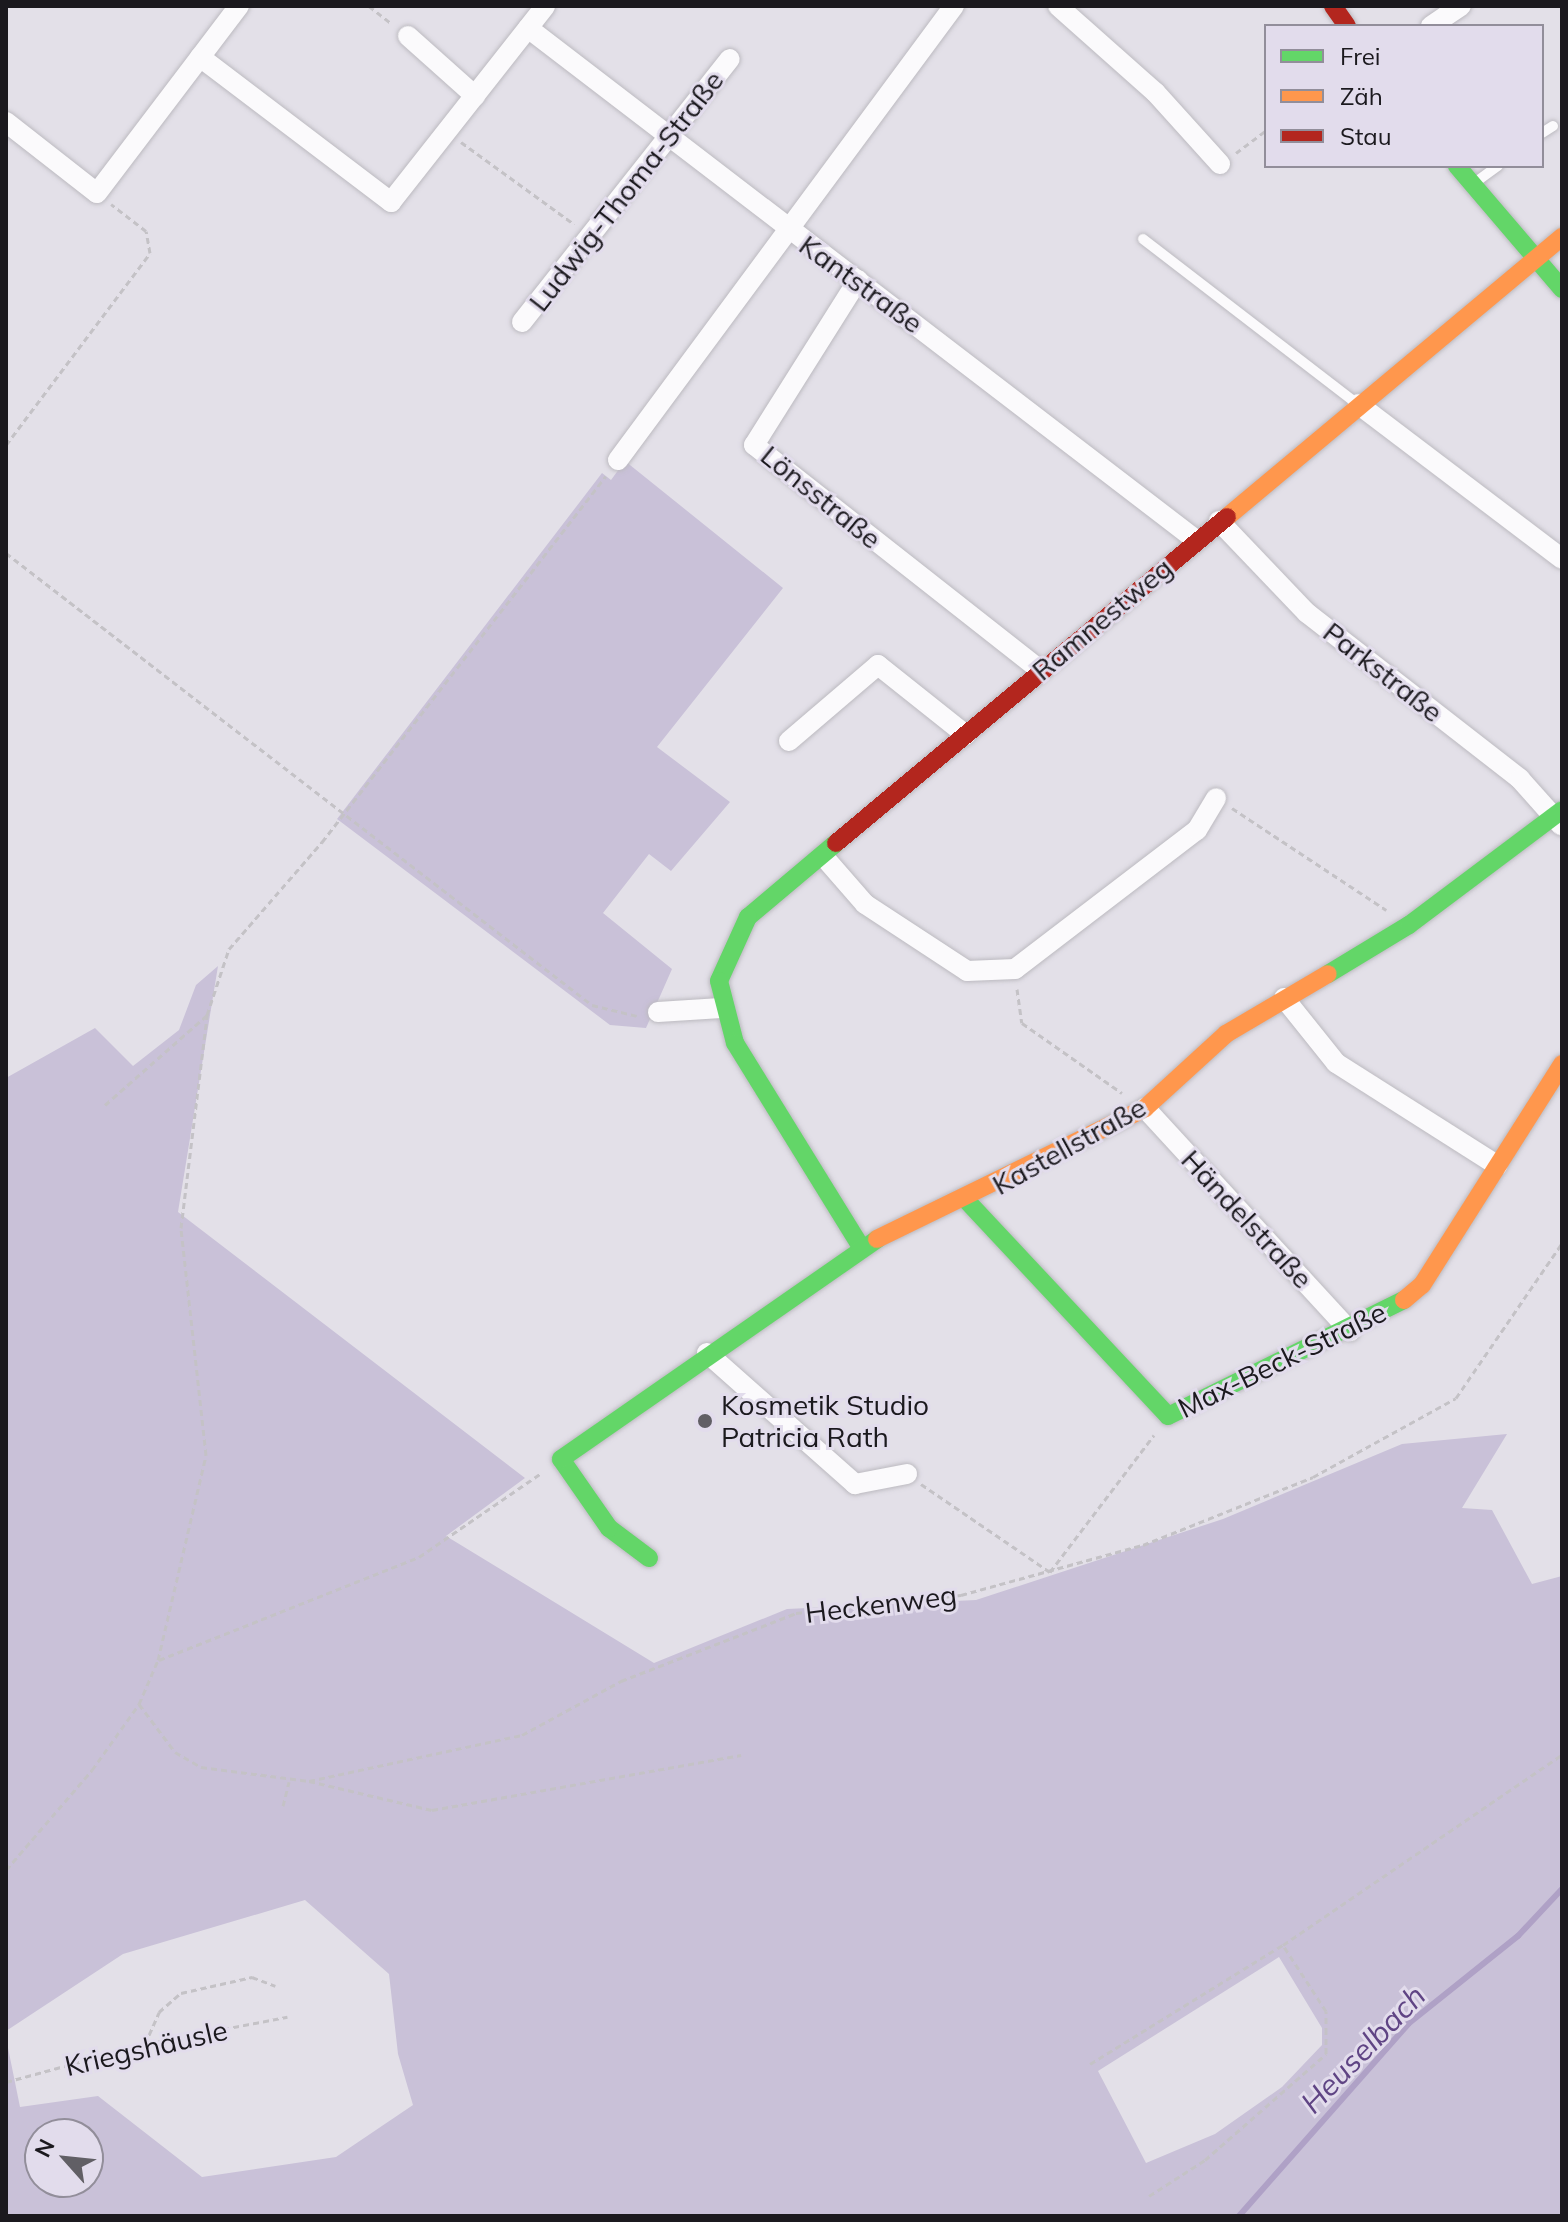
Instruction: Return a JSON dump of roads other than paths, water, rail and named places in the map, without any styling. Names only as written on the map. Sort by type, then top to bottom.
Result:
[{"type":"street","points":[[200,57],[391,202],[545,6]]},
{"type":"street","points":[[618,460],[792,234],[954,6]]},
{"type":"street","points":[[1058,6],[1155,92],[1220,164]]},
{"type":"street","points":[[1333,6],[1346,24]]},
{"type":"street","points":[[1434,24],[1461,6]]},
{"type":"street","points":[[6,122],[97,193],[200,57],[229,10]]},
{"type":"street","name":"Kantstraße","points":[[528,28],[792,234],[858,280],[1196,540]]},
{"type":"street","points":[[408,36],[475,96]]},
{"type":"street","name":"Ludwig-Thoma-Straße","points":[[522,322],[730,59]]},
{"type":"street","points":[[1459,168],[1535,263],[1562,289]]},
{"type":"street","name":"Ramnestweg","points":[[861,1247],[758,1086],[721,1008],[719,981],[733,937],[1196,540],[1358,404],[1535,263],[1562,237]]},
{"type":"street","name":"Lönsstraße","points":[[858,280],[754,445],[1041,671]]},
{"type":"street","points":[[1358,404],[1562,559]]},
{"type":"street","name":"Parkstraße","points":[[1219,521],[1307,613],[1520,779],[1559,817]]},
{"type":"street","points":[[789,741],[878,665],[966,735]]},
{"type":"street","points":[[824,857],[865,904],[967,971],[1015,969],[1197,830],[1216,798]]},
{"type":"street","name":"Kastellstraße","points":[[649,1558],[609,1528],[561,1459],[861,1247],[967,1201],[1145,1108],[1226,1034],[1409,925],[1559,817]]},
{"type":"street","points":[[1284,998],[1336,1063],[1497,1165]]},
{"type":"street","points":[[658,1012],[721,1008]]},
{"type":"street","name":"Max-Beck-Straße","points":[[967,1201],[1168,1416],[1350,1331],[1422,1285],[1562,1064]]},
{"type":"street","name":"Händelstraße","points":[[1145,1108],[1350,1331]]},
{"type":"street","points":[[707,1353],[855,1484],[907,1474]]},
{"type":"lane","points":[[1544,132],[1553,126]]},
{"type":"lane","points":[[1472,185],[1495,168]]},
{"type":"lane","points":[[1143,239],[1358,404]]},
{"type":"waterway","name":"Heuselbach","points":[[1239,2216],[1408,2024],[1518,1936],[1562,1889]]},
{"type":"place","name":"Kosmetik Studio Patricia Rath","points":[[705,1421]]}]
